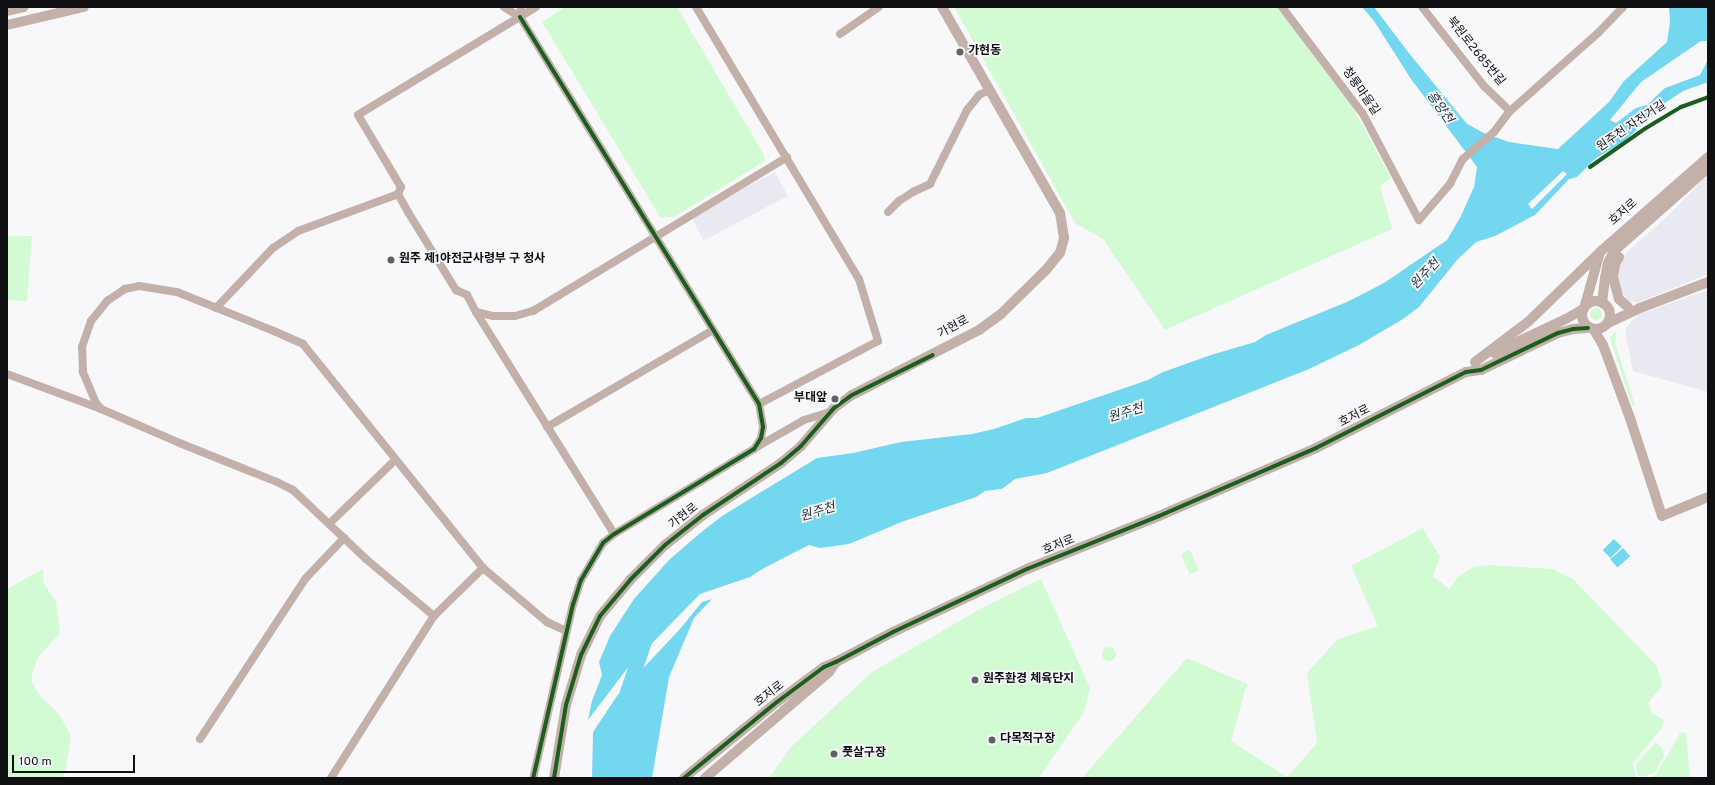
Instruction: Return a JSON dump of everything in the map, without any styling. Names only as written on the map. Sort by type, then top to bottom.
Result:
[{"type":"street","points":[[7,11],[24,7]]},
{"type":"street","points":[[7,25],[84,7]]},
{"type":"street","points":[[504,7],[520,17],[758,404],[763,427],[761,438],[754,449]]},
{"type":"street","points":[[520,17],[521,7]]},
{"type":"street","points":[[536,7],[358,115],[400,187],[398,194],[456,290],[467,294],[476,312],[614,534]]},
{"type":"street","points":[[696,7],[859,279],[878,341],[758,404]]},
{"type":"street","points":[[840,34],[879,7]]},
{"type":"street","name":"가현로","points":[[554,778],[568,698],[581,655],[600,616],[631,580],[665,545],[703,515],[781,463],[801,446],[832,411],[852,395],[979,330],[1001,314],[1046,270],[1060,253],[1064,238],[1060,214],[942,7]]},
{"type":"street","name":"청룡마을길","points":[[1282,7],[1363,114],[1419,220],[1450,184],[1463,160],[1494,132],[1510,111]]},
{"type":"street","name":"북원로2685번길","points":[[1422,7],[1484,86],[1510,111]]},
{"type":"street","points":[[1510,111],[1598,33],[1623,7]]},
{"type":"street","points":[[888,212],[908,195],[930,184],[966,110],[979,95],[989,90]]},
{"type":"street","name":"호저로","points":[[1475,362],[1529,321],[1600,252],[1708,157]]},
{"type":"street","points":[[476,312],[493,316],[515,316],[533,311],[786,158]]},
{"type":"street","name":"호저로","points":[[1637,231],[1708,168]]},
{"type":"street","points":[[216,308],[273,248],[298,231],[398,194]]},
{"type":"street","points":[[1637,231],[1614,251],[1611,257],[1605,278],[1604,304],[1610,314],[1602,335],[1603,345],[1630,418],[1662,516],[1708,496]]},
{"type":"street","points":[[1628,307],[1619,298],[1615,289],[1613,277],[1615,264],[1622,250],[1637,231]]},
{"type":"street","points":[[1600,252],[1581,318],[1603,345]]},
{"type":"street","points":[[1466,372],[1481,370],[1558,333],[1573,329],[1591,329],[1606,325],[1640,308],[1708,282]]},
{"type":"street","points":[[101,409],[96,403],[83,372],[82,347],[91,321],[106,301],[125,289],[139,286],[177,292],[303,344],[483,568],[547,622],[566,631]]},
{"type":"street","points":[[1466,372],[1475,362],[1566,319],[1593,301],[1604,304],[1640,308]]},
{"type":"street","points":[[547,427],[713,330]]},
{"type":"street","name":"호저로","points":[[684,778],[777,702],[824,667],[893,632],[1027,569],[1159,516],[1316,448],[1466,372]]},
{"type":"street","points":[[7,374],[101,409],[293,490],[344,538],[434,616]]},
{"type":"street","points":[[533,778],[566,631],[581,580],[603,543],[614,534],[804,420],[832,411]]},
{"type":"street","points":[[329,524],[396,459]]},
{"type":"street","points":[[200,739],[305,579],[344,538]]},
{"type":"street","points":[[331,778],[434,616],[483,568]]},
{"type":"street","name":"호저로","points":[[705,778],[829,672],[836,662]]},
{"type":"shaded area","points":[[775,172],[788,196],[704,240],[691,217]]},
{"type":"shaded area","points":[[1708,175],[1708,274],[1637,303],[1629,301],[1624,295],[1617,280],[1619,265],[1628,251],[1668,216]]},
{"type":"shaded area","points":[[1708,290],[1708,392],[1633,371],[1626,337],[1626,328],[1631,322],[1640,314]]},
{"type":"green space","points":[[565,7],[677,7],[764,155],[765,161],[674,217],[660,217],[542,22]]},
{"type":"green space","points":[[954,7],[1277,7],[1348,99],[1391,178],[1380,186],[1392,229],[1165,330],[1103,239],[1075,223]]},
{"type":"green space","points":[[7,236],[32,236],[27,301],[7,300]]},
{"type":"green space","points":[[1594,308],[1598,308],[1602,314],[1598,320],[1594,320],[1590,316],[1590,312]]},
{"type":"green space","points":[[1616,331],[1615,343],[1635,405],[1632,406],[1610,338]]},
{"type":"green space","points":[[1423,528],[1440,557],[1433,576],[1449,589],[1458,577],[1473,567],[1488,565],[1553,569],[1573,579],[1657,666],[1662,686],[1648,703],[1652,713],[1664,720],[1661,729],[1633,763],[1636,778],[1082,778],[1187,658],[1247,684],[1231,741],[1287,777],[1317,743],[1307,673],[1338,639],[1378,626],[1351,566]]},
{"type":"green space","points":[[1190,550],[1199,570],[1190,574],[1181,554]]},
{"type":"green space","points":[[43,569],[44,584],[56,601],[60,633],[39,656],[32,673],[32,682],[41,697],[59,714],[71,736],[66,768],[62,778],[7,778],[7,589]]},
{"type":"green space","name":"원주환경 체육단지","points":[[1041,579],[1090,688],[1084,712],[1039,778],[769,778],[791,747],[872,672],[980,609]]},
{"type":"green space","points":[[1106,647],[1112,647],[1116,651],[1116,657],[1112,661],[1106,661],[1102,657],[1102,651]]},
{"type":"green space","points":[[1686,732],[1690,778],[1649,778],[1656,775],[1680,733]]},
{"type":"green space","points":[[1656,742],[1663,749],[1664,756],[1655,773],[1642,777],[1638,775],[1636,764]]},
{"type":"water","name":"흥양천","points":[[1362,7],[1374,7],[1408,52],[1467,124],[1484,133],[1509,142],[1558,149],[1609,102],[1624,81],[1667,42],[1670,22],[1669,7],[1708,7],[1708,41],[1701,41],[1641,82],[1610,120],[1616,123],[1636,108],[1647,105],[1665,88],[1700,75],[1708,60],[1708,82],[1683,91],[1662,105],[1624,142],[1596,158],[1577,177],[1569,179],[1535,215],[1495,236],[1476,242],[1457,260],[1419,307],[1403,319],[1359,345],[1309,369],[1047,473],[1015,479],[1002,489],[985,491],[976,497],[904,521],[849,544],[820,548],[809,545],[764,568],[750,577],[700,594],[626,670],[588,720],[592,701],[602,675],[599,662],[610,636],[634,599],[669,560],[722,516],[817,458],[853,453],[901,442],[972,434],[994,429],[1026,418],[1037,418],[1148,380],[1163,372],[1211,355],[1255,342],[1266,335],[1347,302],[1384,283],[1447,240],[1461,216],[1474,187],[1477,167],[1411,79],[1374,21]],"holes":[[[1563,171],[1567,174],[1532,209],[1528,204]]]},
{"type":"water","points":[[1614,539],[1622,547],[1610,558],[1603,550]]},
{"type":"water","points":[[1623,548],[1630,556],[1617,567],[1610,559]]},
{"type":"water","points":[[712,599],[694,618],[669,677],[652,778],[592,778],[593,732],[617,696],[680,629],[702,602]]},
{"type":"waterway","name":"원주천","points":[[624,701],[645,638]]},
{"type":"cycle path","points":[[520,17],[759,404],[763,427],[761,438],[754,449],[614,534],[603,543],[581,580],[573,604],[533,778]]},
{"type":"cycle path","name":"원주천 자전거길","points":[[1590,167],[1646,128],[1681,107],[1708,97]]},
{"type":"cycle path","points":[[684,778],[777,702],[824,667],[893,632],[1027,569],[1159,516],[1316,448],[1466,372],[1481,370],[1558,333],[1573,329],[1588,328]]},
{"type":"cycle path","points":[[554,778],[566,705],[581,655],[600,616],[631,579],[665,545],[703,515],[781,463],[801,446],[834,408],[852,395],[933,355]]},
{"type":"place","name":"가현동","points":[[960,52]]},
{"type":"place","name":"원주 제1야전군사령부 구 청사","points":[[391,260]]},
{"type":"place","name":"부대앞","points":[[835,399]]},
{"type":"place","name":"원주환경 체육단지","points":[[975,680]]},
{"type":"place","name":"다목적구장","points":[[992,740]]},
{"type":"place","name":"풋살구장","points":[[834,754]]}]
